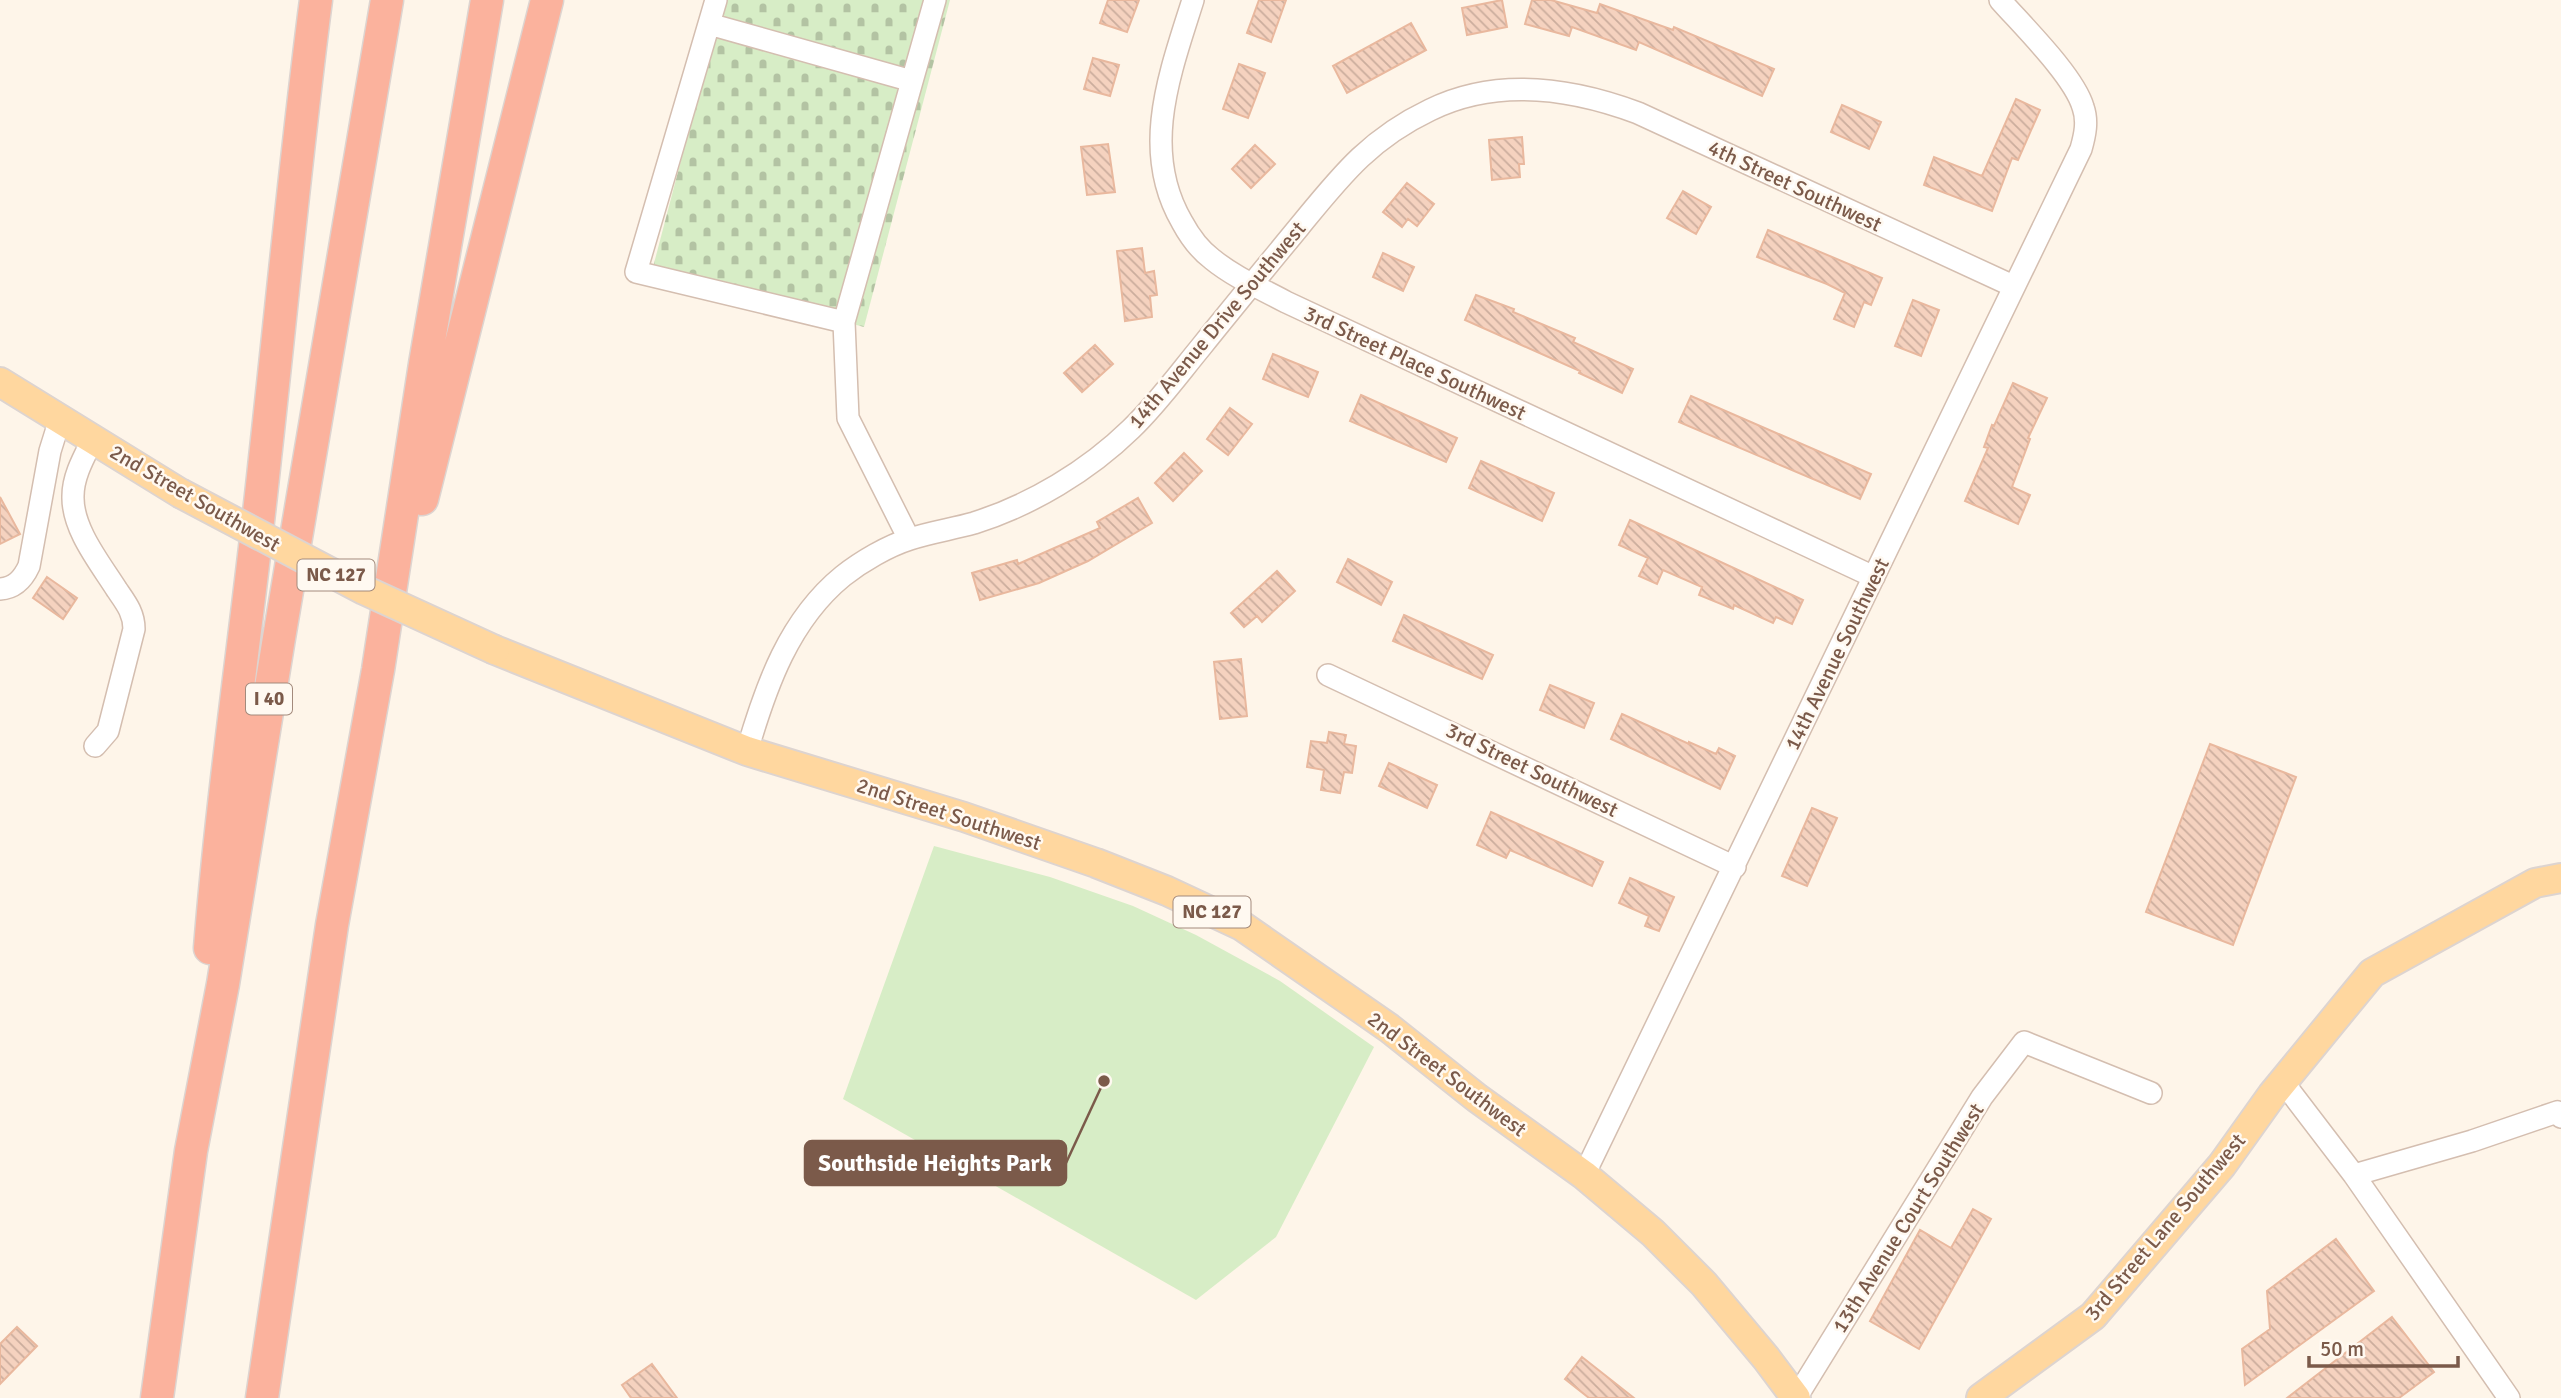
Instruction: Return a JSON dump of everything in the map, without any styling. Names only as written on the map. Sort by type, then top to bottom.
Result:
[{"type":"highway","points":[[206,1071],[209,965],[219,848],[265,460],[297,144],[316,0]]},
{"type":"highway","name":"I 40","points":[[157,1398],[191,1151],[223,984],[387,0]]},
{"type":"highway","points":[[262,1398],[332,925],[378,670],[425,364],[487,0]]},
{"type":"highway","points":[[378,670],[457,366],[547,0]]},
{"type":"main road","name":"2nd Street Southwest","points":[[0,382],[180,494],[365,590],[495,650],[747,751],[964,817],[1096,863],[1167,891],[1242,926],[1389,1028],[1477,1098],[1584,1175],[1653,1233],[1704,1284],[1796,1398]]},
{"type":"main road","name":"3rd Street Lane Southwest","points":[[1981,1398],[2093,1316],[2222,1165],[2278,1089],[2372,973],[2535,883],[2561,878]]},
{"type":"street","points":[[716,0],[636,272],[844,322]]},
{"type":"street","points":[[909,539],[848,418],[844,322],[935,0]]},
{"type":"street","name":"3rd Street Place Southwest","points":[[1193,0],[1160,125],[1162,171],[1175,210],[1197,244],[1211,259],[1286,302],[1874,577]]},
{"type":"street","name":"14th Avenue Southwest","points":[[1584,1175],[2081,149],[2086,132],[2085,115],[2077,91],[2000,0]]},
{"type":"street","points":[[709,24],[912,81]]},
{"type":"street","name":"14th Avenue Drive Southwest","points":[[747,751],[775,669],[803,619],[843,576],[868,559],[909,539],[974,523],[1015,507],[1053,487],[1097,457],[1151,409],[1347,169],[1393,130],[1432,108],[1460,98],[1493,91],[1530,88],[1575,94]]},
{"type":"street","name":"4th Street Southwest","points":[[1575,94],[1638,113],[2013,286]]},
{"type":"street","points":[[0,589],[10,587],[21,579],[29,566],[50,451],[60,419]]},
{"type":"street","points":[[93,439],[76,478],[72,496],[75,510],[80,528],[134,620],[108,731],[95,746]]},
{"type":"street","name":"3rd Street Southwest","points":[[1328,675],[1735,867]]},
{"type":"street","name":"13th Avenue Court Southwest","points":[[1796,1398],[1982,1097],[2024,1042],[2151,1093]]},
{"type":"street","points":[[2278,1089],[2354,1175],[2509,1398]]},
{"type":"street","points":[[2354,1175],[2472,1141],[2557,1112],[2561,1116]]},
{"type":"green space","points":[[723,0],[950,0],[864,327],[652,271]]},
{"type":"green space","points":[[934,846],[1050,877],[1133,906],[1196,935],[1280,981],[1374,1047],[1276,1237],[1196,1300],[843,1099]]},
{"type":"building","points":[[1108,0],[1139,0],[1127,32],[1100,23]]},
{"type":"building","points":[[1259,0],[1286,0],[1271,42],[1247,33]]},
{"type":"building","points":[[1502,0],[1507,27],[1467,35],[1462,8]]},
{"type":"building","points":[[1532,0],[1551,0],[1597,13],[1600,4],[1673,30],[1674,27],[1774,69],[1762,96],[1639,42],[1636,50],[1572,27],[1569,36],[1525,24]]},
{"type":"building","points":[[1411,23],[1426,50],[1347,93],[1333,66]]},
{"type":"building","points":[[1093,58],[1119,65],[1110,96],[1084,89]]},
{"type":"building","points":[[1239,64],[1265,73],[1248,118],[1223,109]]},
{"type":"building","points":[[2016,99],[2040,110],[2018,160],[2012,158],[1992,211],[1924,185],[1934,157],[1982,176]]},
{"type":"building","points":[[1842,105],[1881,122],[1869,149],[1831,132]]},
{"type":"building","points":[[1522,137],[1524,164],[1519,164],[1520,177],[1492,180],[1489,140]]},
{"type":"building","points":[[1108,144],[1115,192],[1087,195],[1081,147]]},
{"type":"building","points":[[1255,145],[1275,164],[1251,188],[1232,169]]},
{"type":"building","points":[[1407,183],[1434,204],[1417,226],[1408,219],[1402,227],[1383,212]]},
{"type":"building","points":[[1683,191],[1711,207],[1696,234],[1667,218]]},
{"type":"building","points":[[1768,230],[1882,278],[1871,305],[1864,302],[1854,327],[1834,319],[1845,293],[1757,257]]},
{"type":"building","points":[[1142,248],[1145,273],[1154,271],[1157,295],[1150,296],[1152,317],[1125,321],[1117,251]]},
{"type":"building","points":[[1383,253],[1414,267],[1403,291],[1373,277]]},
{"type":"building","points":[[1476,295],[1514,309],[1513,312],[1575,338],[1573,342],[1633,369],[1622,393],[1579,373],[1580,371],[1465,320]]},
{"type":"building","points":[[1913,300],[1939,310],[1921,356],[1895,346]]},
{"type":"building","points":[[1095,345],[1113,364],[1082,392],[1064,373]]},
{"type":"building","points":[[1273,354],[1318,372],[1308,397],[1263,379]]},
{"type":"building","points":[[2013,383],[2047,398],[2028,438],[2030,439],[2012,487],[2030,495],[2018,524],[1965,501],[1988,448],[1984,447],[1992,425],[1994,426]]},
{"type":"building","points":[[1361,395],[1457,438],[1446,462],[1350,421]]},
{"type":"building","points":[[1691,396],[1871,474],[1860,499],[1679,422]]},
{"type":"building","points":[[1230,408],[1252,424],[1228,455],[1207,439]]},
{"type":"building","points":[[1184,453],[1202,471],[1173,501],[1155,483]]},
{"type":"building","points":[[1481,461],[1554,493],[1542,521],[1469,488]]},
{"type":"building","points":[[0,497],[20,534],[0,544]]},
{"type":"building","points":[[1138,498],[1152,523],[1088,561],[1039,583],[980,600],[972,573],[1017,560],[1018,564],[1100,528],[1097,522]]},
{"type":"building","points":[[1630,520],[1803,600],[1792,624],[1776,617],[1773,623],[1734,605],[1733,609],[1699,595],[1702,587],[1663,570],[1657,584],[1639,576],[1648,558],[1619,545]]},
{"type":"building","points":[[1348,559],[1392,582],[1381,605],[1337,582]]},
{"type":"building","points":[[1277,571],[1295,591],[1262,622],[1257,616],[1244,627],[1231,613]]},
{"type":"building","points":[[47,577],[77,598],[63,619],[33,598]]},
{"type":"building","points":[[1404,615],[1493,655],[1482,679],[1393,641]]},
{"type":"building","points":[[1241,659],[1247,716],[1220,719],[1214,662]]},
{"type":"building","points":[[1550,685],[1594,703],[1584,728],[1540,710]]},
{"type":"building","points":[[1622,714],[1689,744],[1716,754],[1719,748],[1735,756],[1720,789],[1611,739]]},
{"type":"building","points":[[1329,732],[1346,735],[1344,744],[1356,746],[1352,773],[1344,772],[1340,793],[1321,790],[1324,770],[1307,767],[1311,741],[1327,743]]},
{"type":"building","points":[[2210,744],[2296,777],[2233,945],[2146,912]]},
{"type":"building","points":[[1389,763],[1437,785],[1427,808],[1379,786]]},
{"type":"building","points":[[1812,808],[1837,818],[1807,886],[1782,876]]},
{"type":"building","points":[[1491,812],[1603,862],[1592,886],[1510,850],[1506,858],[1477,845]]},
{"type":"building","points":[[1630,878],[1674,897],[1659,931],[1645,926],[1649,916],[1619,903]]},
{"type":"building","points":[[1973,1209],[1991,1219],[1919,1349],[1870,1321],[1920,1230],[1951,1248]]},
{"type":"building","points":[[2336,1239],[2374,1291],[2245,1385],[2242,1349],[2270,1329],[2267,1291]]},
{"type":"building","points":[[2392,1317],[2434,1372],[2399,1398],[2287,1398]]},
{"type":"building","points":[[17,1327],[37,1346],[0,1384],[0,1344]]},
{"type":"building","points":[[1582,1357],[1634,1398],[1589,1398],[1565,1379]]},
{"type":"building","points":[[652,1364],[677,1398],[631,1398],[622,1385]]},
{"type":"place","name":"Southside Heights Park","points":[[1104,1081]]}]
